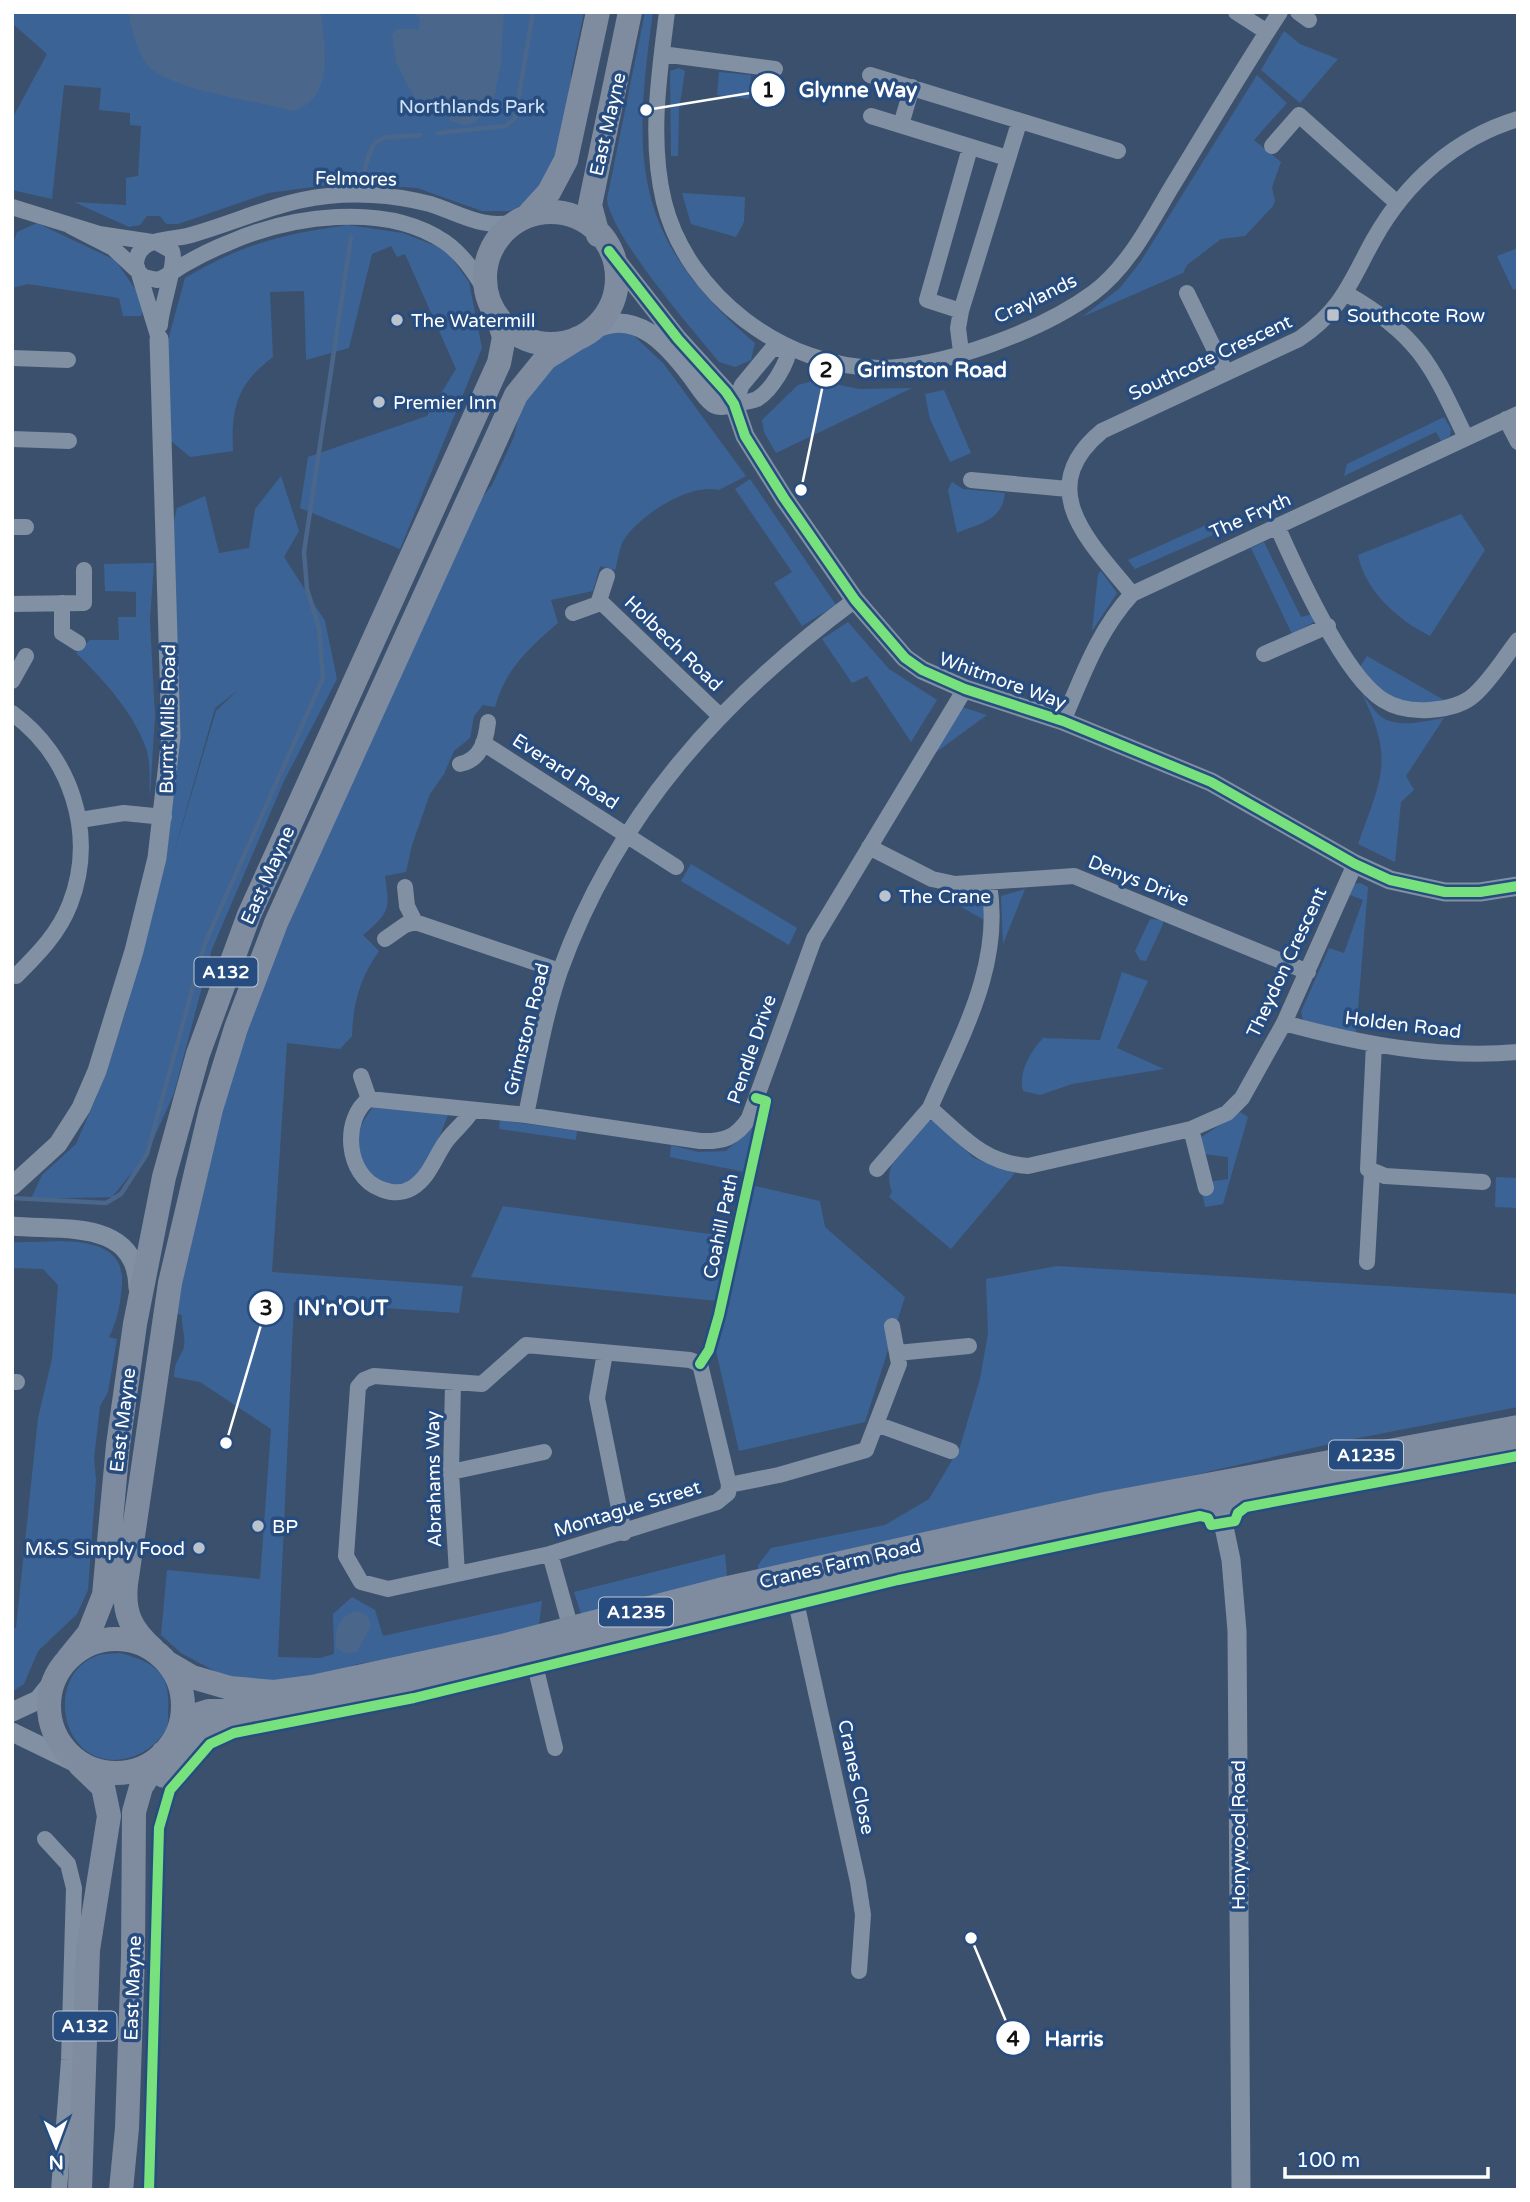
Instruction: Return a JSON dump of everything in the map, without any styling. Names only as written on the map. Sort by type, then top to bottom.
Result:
[{"type":"main road","name":"East Mayne","points":[[523,217],[548,192],[566,160],[598,12]]},
{"type":"main road","name":"East Mayne","points":[[603,243],[590,215],[590,205],[630,12]]},
{"type":"main road","points":[[523,217],[552,211],[574,216],[587,223],[603,243]]},
{"type":"main road","name":"A132","points":[[494,309],[487,283],[492,250],[500,236],[523,217]]},
{"type":"main road","name":"A132","points":[[585,335],[603,320],[615,297],[617,273],[603,243]]},
{"type":"main road","name":"East Mayne","points":[[61,1669],[89,1633],[104,1595],[118,1445],[135,1324],[167,1164],[198,1054],[228,966],[296,808],[499,363],[504,337],[494,309]]},
{"type":"main road","points":[[494,309],[517,335],[528,341],[557,345],[585,335]]},
{"type":"main road","name":"East Mayne","points":[[160,1656],[137,1635],[129,1622],[126,1584],[170,1283],[211,1109],[236,1028],[276,922],[512,404],[539,365],[585,335]]},
{"type":"main road","name":"Cranes Farm Road","points":[[160,1656],[192,1677],[230,1688],[287,1692],[436,1661],[719,1590],[1217,1491],[1518,1427]]},
{"type":"main road","name":"Cranes Farm Road","points":[[170,1743],[193,1716],[209,1711],[291,1711],[336,1705],[1217,1491],[1518,1446]]},
{"type":"main road","points":[[61,1669],[89,1645],[102,1641],[128,1640],[160,1656]]},
{"type":"main road","name":"A132","points":[[160,1656],[179,1684],[183,1707],[170,1743]]},
{"type":"main road","name":"A132","points":[[61,1669],[51,1708],[57,1734],[70,1756],[103,1787],[109,1816],[88,1950],[80,2190]]},
{"type":"main road","points":[[134,1866],[145,1814],[153,1794],[200,1734],[231,1720],[291,1711]]},
{"type":"main road","name":"East Mayne","points":[[121,2190],[127,2128],[135,1803],[145,1778],[170,1743]]},
{"type":"main road","points":[[80,1765],[98,1773],[116,1773],[150,1765],[170,1743]]},
{"type":"street","name":"Craylands","points":[[667,12],[657,136],[664,202],[673,229],[697,272],[723,302],[757,329],[789,347],[831,361],[881,368],[921,362],[1009,337],[1093,293],[1115,273],[1133,250],[1280,12]]},
{"type":"street","points":[[1236,12],[1267,32]]},
{"type":"street","points":[[662,54],[775,69]]},
{"type":"street","points":[[870,75],[1019,123],[1118,150]]},
{"type":"street","points":[[901,125],[912,88]]},
{"type":"street","points":[[871,116],[1007,158]]},
{"type":"street","points":[[1272,146],[1299,116],[1396,202]]},
{"type":"street","name":"Southcote Crescent","points":[[1068,489],[1079,454],[1102,431],[1299,340],[1326,319],[1347,294],[1396,202],[1447,153],[1477,134],[1518,119]]},
{"type":"street","points":[[961,352],[958,328],[961,311],[1019,123]]},
{"type":"street","points":[[961,311],[928,300],[970,148]]},
{"type":"street","name":"Felmores","points":[[13,209],[124,239],[154,242],[208,230],[286,202],[335,195],[405,199],[488,223],[523,217]]},
{"type":"street","name":"Felmores","points":[[169,275],[210,250],[266,228],[317,219],[370,219],[416,228],[445,242],[470,267],[494,309]]},
{"type":"street","name":"Felmores","points":[[70,226],[113,248],[139,272]]},
{"type":"street","points":[[154,242],[167,246],[174,257],[169,275],[152,280],[139,272],[136,264],[139,251],[154,242]]},
{"type":"street","name":"Whitmore Way","points":[[603,243],[678,339],[734,404],[740,427],[752,447],[855,600],[905,658],[922,670],[965,689],[1063,720],[1211,782],[1355,864],[1390,880],[1445,892],[1480,892],[1518,886]]},
{"type":"street","name":"Burnt Mills Road","points":[[139,272],[159,339]]},
{"type":"street","name":"Burnt Mills Road","points":[[15,1184],[40,1164],[70,1128],[97,1071],[134,951],[155,869],[171,737],[159,339],[169,275]]},
{"type":"street","points":[[1187,293],[1226,373]]},
{"type":"street","points":[[1347,294],[1392,322],[1423,353],[1466,438]]},
{"type":"street","points":[[585,335],[610,323],[643,328],[681,363],[711,401],[721,405],[734,404],[762,395],[789,360],[789,347]]},
{"type":"street","points":[[12,358],[68,360]]},
{"type":"street","points":[[1512,417],[1518,442]]},
{"type":"street","name":"The Fryth","points":[[1063,720],[1097,640],[1111,617],[1132,594],[1512,417]]},
{"type":"street","points":[[12,439],[69,441]]},
{"type":"street","points":[[971,480],[1068,489],[1071,508],[1087,538],[1132,594]]},
{"type":"street","points":[[1277,526],[1328,626],[1370,690],[1395,706],[1420,711],[1439,709],[1472,697],[1518,640]]},
{"type":"street","points":[[12,604],[83,603],[84,570]]},
{"type":"street","points":[[573,613],[591,608],[600,601],[607,576]]},
{"type":"street","name":"Grimston Road","points":[[526,1115],[560,971],[626,835],[667,777],[719,715],[792,648],[855,600]]},
{"type":"street","name":"Holbech Road","points":[[600,601],[719,715]]},
{"type":"street","points":[[62,603],[62,633],[78,643]]},
{"type":"street","points":[[1264,654],[1328,626]]},
{"type":"street","points":[[12,681],[26,656]]},
{"type":"street","name":"Pendle Drive","points":[[369,1099],[526,1115],[700,1141],[716,1142],[738,1134],[749,1118],[809,951],[965,689]]},
{"type":"street","points":[[12,713],[43,740],[57,759],[70,785],[80,820],[80,857],[70,904],[43,948],[16,976]]},
{"type":"street","points":[[460,764],[472,759],[484,743],[488,722]]},
{"type":"street","name":"Everard Road","points":[[484,743],[676,867]]},
{"type":"street","points":[[80,820],[124,813],[163,817]]},
{"type":"street","name":"Denys Drive","points":[[870,848],[932,879],[955,884],[989,884],[1073,876],[1308,972]]},
{"type":"street","name":"Theydon Crescent","points":[[930,1108],[980,1152],[1009,1165],[1028,1166],[1191,1129],[1227,1113],[1242,1098],[1284,1023],[1355,864]]},
{"type":"street","points":[[877,1170],[930,1108],[968,1022],[990,957],[993,915],[989,884]]},
{"type":"street","points":[[405,887],[407,906],[415,922]]},
{"type":"street","points":[[385,939],[405,925],[415,922],[560,971]]},
{"type":"street","name":"Holden Road","points":[[1284,1023],[1374,1044],[1458,1053],[1518,1052]]},
{"type":"street","points":[[1367,1262],[1372,1172],[1367,1164],[1374,1044]]},
{"type":"street","points":[[361,1076],[369,1099],[362,1104],[355,1119],[352,1161],[368,1184],[397,1193],[409,1190],[424,1178],[447,1140],[472,1111]]},
{"type":"street","points":[[1191,1129],[1206,1188]]},
{"type":"street","points":[[1372,1172],[1385,1176],[1483,1182]]},
{"type":"street","points":[[12,1226],[98,1232],[125,1247],[137,1270],[135,1324]]},
{"type":"street","points":[[729,1485],[779,1475],[866,1450],[899,1364],[892,1326]]},
{"type":"street","name":"Montague Street","points":[[526,1345],[690,1360],[700,1364],[729,1485],[727,1493],[717,1502],[550,1554],[388,1589],[361,1582],[346,1556],[358,1387],[364,1380],[374,1376],[453,1384],[482,1384],[526,1345]]},
{"type":"street","points":[[897,1353],[969,1346]]},
{"type":"street","points":[[605,1353],[597,1398],[624,1533]]},
{"type":"street","name":"Abrahams Way","points":[[453,1384],[451,1472],[457,1574]]},
{"type":"street","points":[[876,1424],[951,1451]]},
{"type":"street","points":[[451,1472],[544,1452]]},
{"type":"street","name":"Honywood Road","points":[[1217,1491],[1234,1580],[1237,1631],[1241,2190]]},
{"type":"street","points":[[550,1554],[571,1629]]},
{"type":"street","name":"Cranes Close","points":[[794,1593],[858,1882],[863,1915],[859,1971]]},
{"type":"street","points":[[533,1657],[555,1748]]},
{"type":"street","points":[[12,1712],[38,1699],[61,1669]]},
{"type":"street","points":[[12,1732],[80,1765]]},
{"type":"street","points":[[45,1839],[68,1864],[74,1888],[69,2060],[59,2190]]},
{"type":"green space","name":"Northlands Park","points":[[12,12],[584,12],[571,73],[573,97],[551,173],[522,205],[510,211],[482,211],[417,188],[343,183],[268,193],[178,224],[166,224],[160,216],[147,216],[140,225],[129,227],[74,202],[126,205],[126,178],[138,176],[141,126],[130,125],[130,113],[99,110],[101,88],[64,85],[52,199],[12,190],[12,119],[47,54],[12,23]]},
{"type":"green space","points":[[645,12],[653,12],[643,112],[644,155],[650,194],[663,232],[684,268],[714,305],[755,343],[751,360],[735,367],[719,362],[654,282],[622,235],[607,199]]},
{"type":"green space","points":[[1284,31],[1300,44],[1338,59],[1300,103],[1261,70]]},
{"type":"green space","points":[[679,68],[685,71],[679,110],[678,156],[671,156],[670,71]]},
{"type":"green space","points":[[719,72],[751,75],[749,99],[717,95]]},
{"type":"green space","points":[[1257,75],[1287,103],[1254,140],[1281,162],[1272,187],[1275,201],[1273,206],[1245,236],[1221,239],[1187,265],[1183,273],[1082,317],[1120,288],[1141,261]]},
{"type":"green space","points":[[682,193],[745,197],[744,222],[736,237],[691,224]]},
{"type":"green space","points":[[37,223],[115,260],[145,303],[141,316],[123,316],[119,298],[28,284],[12,288],[12,247],[17,232]]},
{"type":"green space","points":[[348,225],[403,233],[446,250],[469,282],[482,348],[400,549],[300,508],[308,457],[427,416],[456,369],[405,254],[397,257],[391,246],[372,254],[349,348],[306,360],[304,291],[270,292],[273,357],[251,377],[239,398],[233,422],[233,451],[190,457],[170,440],[168,340],[185,278],[225,257],[264,242]]},
{"type":"green space","points":[[1518,248],[1518,288],[1513,290],[1497,256]]},
{"type":"green space","points":[[613,330],[631,333],[663,363],[746,476],[719,490],[694,491],[654,510],[625,538],[615,570],[600,566],[593,591],[551,600],[558,623],[528,650],[512,670],[495,707],[483,705],[474,716],[470,738],[454,751],[444,774],[430,794],[412,845],[406,872],[385,876],[386,910],[379,921],[363,935],[379,951],[359,991],[352,1036],[340,1049],[287,1043],[272,1272],[463,1286],[459,1313],[294,1302],[278,1657],[320,1658],[334,1654],[333,1614],[352,1597],[375,1610],[383,1636],[542,1601],[539,1625],[435,1653],[357,1664],[314,1680],[263,1682],[220,1674],[181,1653],[161,1635],[167,1570],[260,1579],[271,1429],[200,1382],[174,1377],[184,1342],[182,1315],[173,1313],[217,1117],[251,1008],[476,505],[492,485],[514,437],[520,410],[554,363]]},
{"type":"green space","points":[[816,380],[859,389],[912,388],[776,453],[764,432],[762,420],[798,385]]},
{"type":"green space","points":[[944,390],[971,453],[950,462],[930,419],[925,394]]},
{"type":"green space","points":[[1444,417],[1451,429],[1450,436],[1441,441],[1436,432],[1344,476],[1347,464]]},
{"type":"green space","points":[[281,476],[299,531],[284,557],[325,621],[337,679],[284,781],[212,949],[174,1093],[147,1154],[112,1197],[31,1199],[42,1175],[76,1144],[96,1098],[130,1000],[96,1090],[167,836],[167,550],[177,508],[205,496],[219,553],[249,548],[255,509]],"holes":[[[238,690],[216,711],[172,860],[215,708]]]},
{"type":"green space","points":[[750,479],[836,605],[802,626],[774,583],[792,572],[735,489]]},
{"type":"green space","points":[[952,482],[963,489],[1005,493],[1003,502],[995,515],[988,520],[957,533],[948,490]]},
{"type":"green space","points":[[1461,514],[1485,550],[1430,636],[1406,622],[1375,592],[1358,555]]},
{"type":"green space","points":[[1213,522],[1222,531],[1135,569],[1128,560]]},
{"type":"green space","points":[[1264,542],[1301,617],[1313,614],[1314,622],[1292,634],[1251,548]]},
{"type":"green space","points":[[154,563],[150,620],[155,716],[150,797],[149,759],[134,722],[117,697],[76,653],[90,640],[119,640],[118,617],[136,617],[136,592],[105,591],[104,564]]},
{"type":"green space","points":[[1101,571],[1117,593],[1092,631],[1098,574]]},
{"type":"green space","points":[[848,622],[889,669],[937,700],[911,742],[867,676],[852,683],[822,639]]},
{"type":"green space","points":[[1367,656],[1444,700],[1418,705],[1396,699],[1377,686],[1360,667]]},
{"type":"green space","points":[[1362,694],[1376,712],[1391,721],[1408,723],[1444,718],[1406,776],[1414,790],[1401,802],[1395,862],[1358,844],[1381,769],[1379,736]]},
{"type":"green space","points":[[962,707],[987,715],[935,753]]},
{"type":"green space","points":[[691,864],[797,928],[789,945],[681,881]]},
{"type":"green space","points":[[1360,883],[1368,887],[1356,1033],[1308,1022],[1303,1020],[1301,1012],[1329,948],[1344,953],[1363,900],[1350,895],[1354,884]]},
{"type":"green space","points":[[1025,889],[1003,944],[1001,896]]},
{"type":"green space","points":[[949,890],[982,897],[985,902],[986,921],[951,901]]},
{"type":"green space","points":[[1150,919],[1163,920],[1163,924],[1146,961],[1140,960],[1135,951]]},
{"type":"green space","points":[[1122,972],[1148,981],[1117,1048],[1164,1069],[1072,1084],[1040,1095],[1023,1091],[1022,1077],[1027,1062],[1043,1038],[1100,1040]]},
{"type":"green space","points":[[375,1105],[448,1115],[423,1167],[409,1183],[401,1187],[385,1186],[362,1171],[359,1136],[368,1113]]},
{"type":"green space","points":[[1240,1112],[1248,1117],[1223,1204],[1205,1207],[1202,1192],[1208,1182],[1228,1179],[1228,1157],[1203,1154],[1200,1138]]},
{"type":"green space","points":[[754,1118],[761,1119],[745,1172],[670,1157],[671,1145],[698,1152],[726,1151],[746,1133]]},
{"type":"green space","points":[[500,1120],[577,1131],[576,1140],[499,1129]]},
{"type":"green space","points":[[928,1121],[933,1121],[974,1158],[1015,1173],[951,1249],[889,1197],[892,1192],[889,1181],[893,1162]]},
{"type":"green space","points":[[1496,1177],[1518,1178],[1518,1208],[1495,1207]]},
{"type":"green space","points":[[751,1185],[820,1201],[825,1227],[905,1297],[865,1422],[739,1451],[716,1351],[724,1299]]},
{"type":"green space","points":[[503,1206],[732,1237],[718,1301],[471,1277]]},
{"type":"green space","points":[[65,1241],[99,1247],[112,1255],[120,1267],[122,1285],[115,1324],[109,1337],[117,1339],[108,1392],[100,1406],[94,1458],[96,1479],[88,1590],[77,1614],[38,1651],[24,1684],[12,1692],[12,1629],[16,1628],[38,1418],[52,1359],[58,1285],[43,1269],[12,1268],[12,1242]]},
{"type":"green space","points":[[1057,1266],[1518,1294],[1518,1407],[1343,1441],[758,1574],[758,1565],[771,1548],[885,1525],[929,1499],[960,1447],[980,1379],[988,1333],[986,1279]]},
{"type":"green space","points":[[725,1554],[727,1577],[582,1617],[574,1592]]},
{"type":"green space","points":[[120,1653],[151,1665],[163,1678],[167,1687],[168,1721],[157,1742],[146,1750],[134,1756],[109,1760],[85,1750],[75,1739],[66,1717],[66,1693],[75,1672],[84,1663],[100,1655]]},
{"type":"shaded area","points":[[129,12],[321,12],[325,55],[322,83],[307,104],[294,111],[184,85],[154,71],[144,60],[131,27]]},
{"type":"shaded area","points":[[412,12],[504,12],[501,63],[494,99],[475,123],[464,125],[450,121],[446,99],[415,99],[396,63],[392,35],[397,29],[419,29],[420,19]]},
{"type":"shaded area","points":[[358,1611],[368,1616],[371,1626],[357,1652],[344,1653],[336,1647],[337,1629],[342,1619]]},
{"type":"waterway","points":[[438,133],[506,126],[515,118],[533,12]]},
{"type":"waterway","points":[[363,176],[370,151],[379,140],[420,135]]},
{"type":"waterway","points":[[12,1198],[106,1203],[121,1194],[147,1154],[205,943],[323,678],[319,628],[307,589],[304,552],[351,237]]},
{"type":"cycle path","points":[[609,251],[678,339],[726,392],[734,404],[745,436],[784,498],[855,600],[905,658],[922,670],[965,689],[1063,721],[1211,782],[1355,864],[1390,880],[1445,892],[1480,892],[1518,886]]},
{"type":"cycle path","name":"Coahill Path","points":[[700,1364],[709,1350],[719,1315],[765,1106],[766,1101],[756,1098]]},
{"type":"cycle path","points":[[149,2190],[159,1828],[170,1790],[210,1744],[234,1733],[414,1698],[898,1580],[1200,1516],[1208,1518],[1211,1525],[1235,1521],[1238,1513],[1246,1507],[1518,1456]]},
{"type":"place","name":"Glynne Way","points":[[646,110]]},
{"type":"place","name":"Southcote Row","points":[[1333,315]]},
{"type":"place","name":"The Watermill","points":[[397,320]]},
{"type":"place","name":"Premier Inn","points":[[379,402]]},
{"type":"place","name":"Grimston Road","points":[[801,490]]},
{"type":"place","name":"The Crane","points":[[885,896]]},
{"type":"place","name":"IN'n'OUT","points":[[226,1443]]},
{"type":"place","name":"BP","points":[[258,1526]]},
{"type":"place","name":"M&S Simply Food","points":[[199,1548]]},
{"type":"place","name":"Harris","points":[[971,1938]]}]
